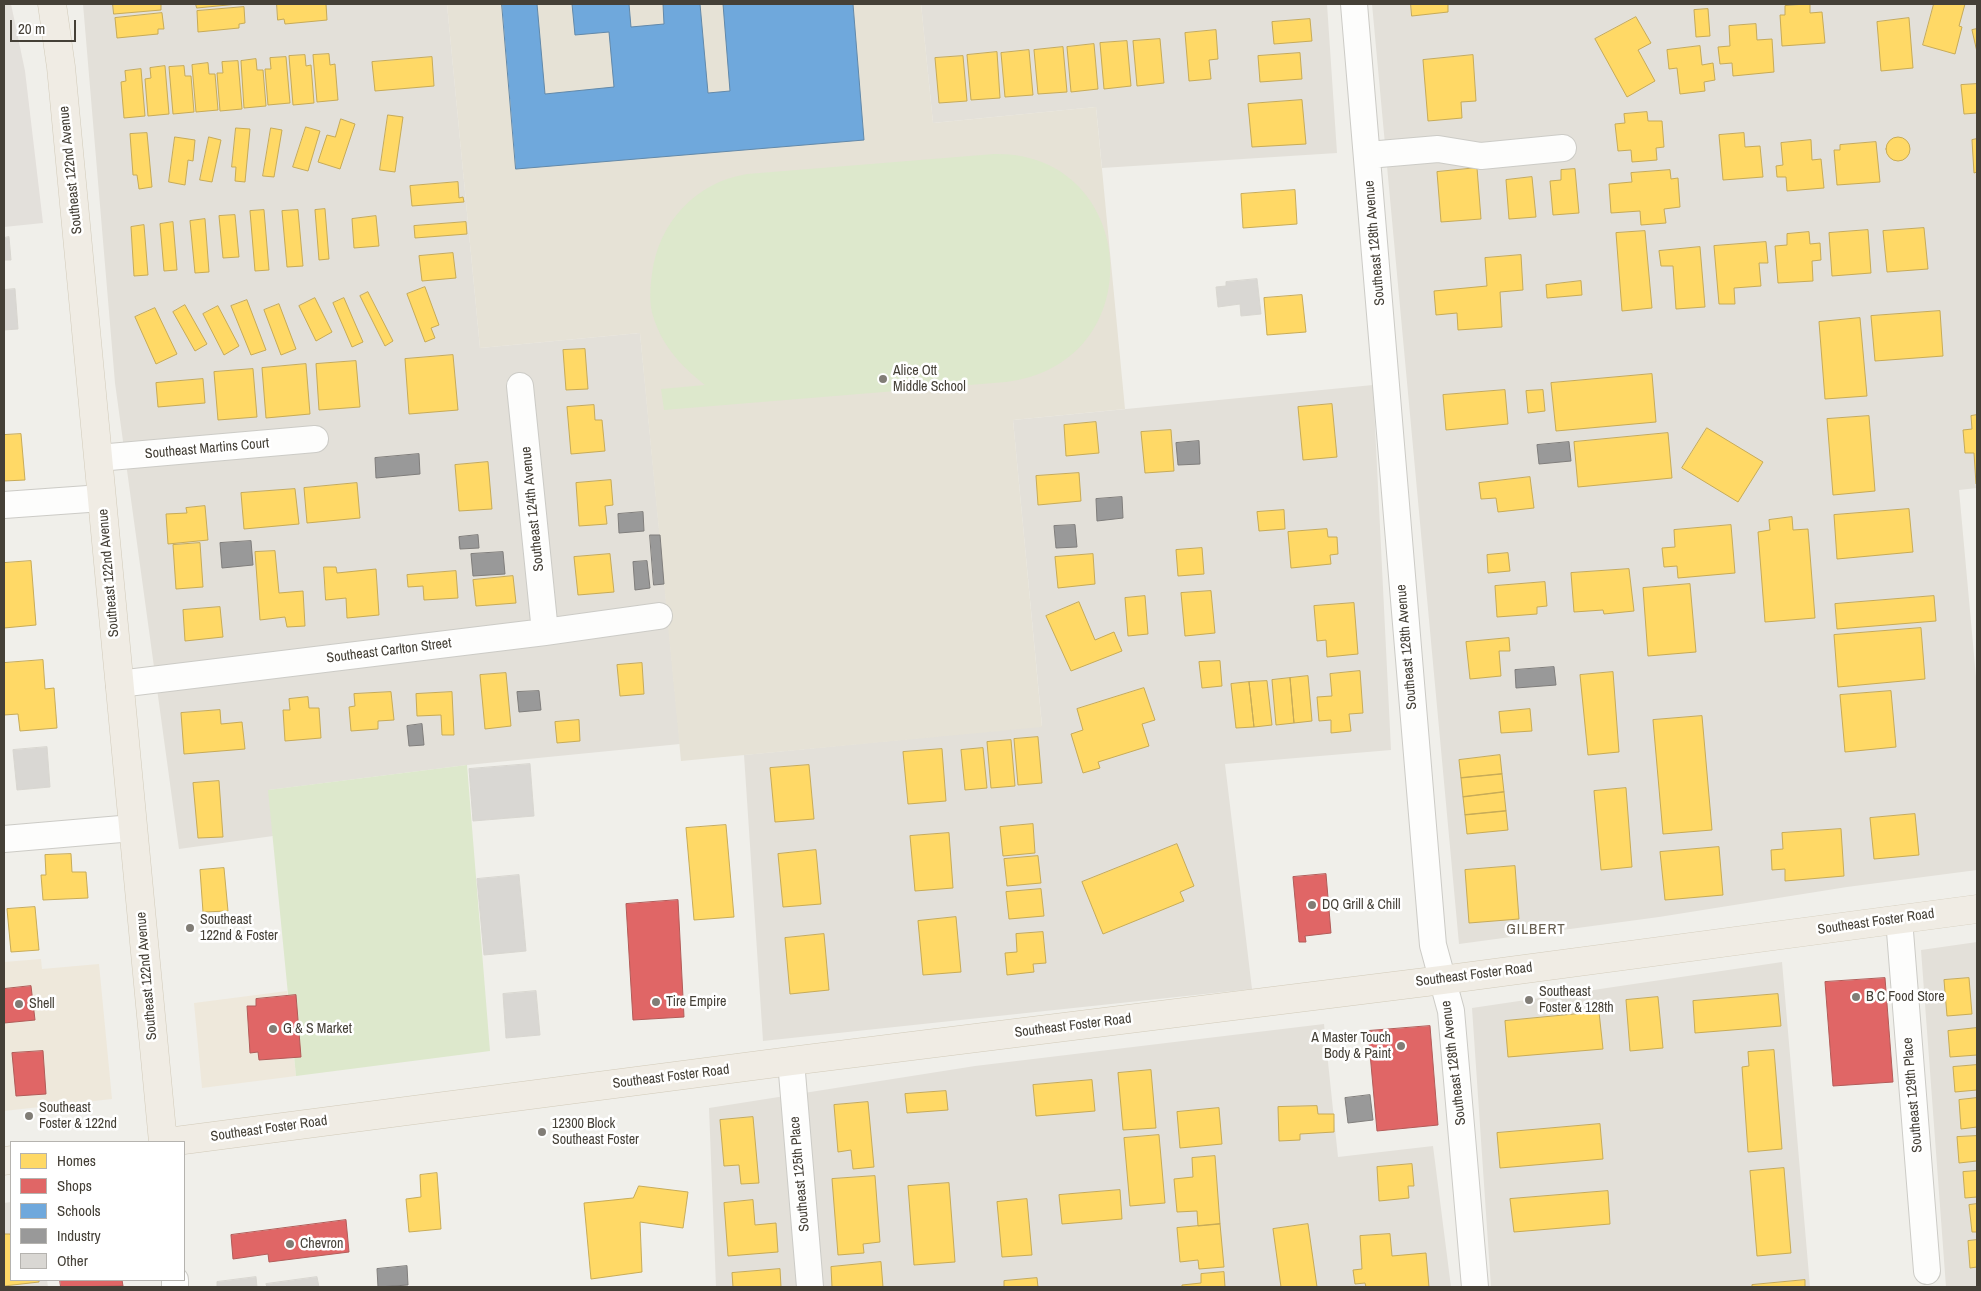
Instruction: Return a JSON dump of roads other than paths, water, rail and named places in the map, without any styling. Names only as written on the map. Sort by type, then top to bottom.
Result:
[{"type":"main road","name":"Southeast 122nd Avenue","points":[[52,4],[61,67],[163,1141]]},
{"type":"main road","name":"Southeast Foster Road","points":[[176,1141],[790,1061],[1442,980],[1977,909]]},
{"type":"street","name":"Southeast 128th Avenue","points":[[1354,4],[1433,945],[1451,1011],[1475,1287]]},
{"type":"street","points":[[1368,155],[1438,149],[1481,156],[1563,148]]},
{"type":"street","name":"Southeast 124th Avenue","points":[[520,386],[545,632]]},
{"type":"street","name":"Southeast Martins Court","points":[[98,458],[315,439]]},
{"type":"street","points":[[4,505],[102,498]]},
{"type":"street","name":"Southeast Carlton Street","points":[[120,684],[545,632],[659,616]]},
{"type":"street","points":[[4,839],[133,828]]},
{"type":"street","name":"Southeast 129th Place","points":[[1898,919],[1927,1271]]},
{"type":"street","name":"Southeast 125th Place","points":[[790,1061],[810,1287]]},
{"type":"place","name":"Alice Ott Middle School","points":[[883,379]]},
{"type":"place","name":"DQ Grill & Chill","points":[[1312,905]]},
{"type":"place","name":"Southeast 122nd & Foster","points":[[190,928]]},
{"type":"place","name":"B C Food Store","points":[[1856,997]]},
{"type":"place","name":"Southeast Foster & 128th","points":[[1529,1000]]},
{"type":"place","name":"Tire Empire","points":[[656,1002]]},
{"type":"place","name":"Shell","points":[[19,1004]]},
{"type":"place","name":"G & S Market","points":[[273,1029]]},
{"type":"place","name":"A Master Touch Body & Paint","points":[[1401,1046]]},
{"type":"place","name":"Southeast Foster & 122nd","points":[[29,1116]]},
{"type":"place","name":"12300 Block Southeast Foster","points":[[542,1132]]},
{"type":"place","name":"Chevron","points":[[290,1244]]},
{"type":"district","name":"GILBERT","points":[[1536,930]]}]
